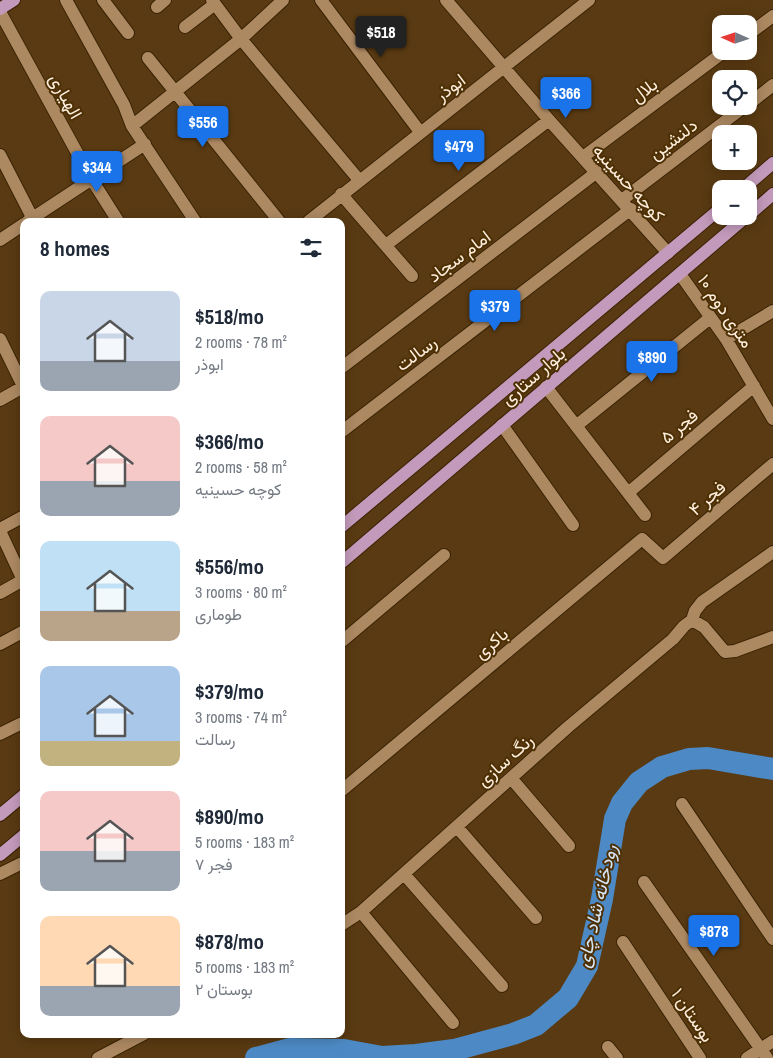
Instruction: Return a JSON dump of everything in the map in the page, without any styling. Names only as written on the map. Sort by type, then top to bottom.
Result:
[{"type":"main road","points":[[0,10],[14,0]]},
{"type":"main road","points":[[753,180],[773,163]]},
{"type":"main road","name":"بلوار ستاری","points":[[757,207],[773,194]]},
{"type":"main road","name":"بلوار ستاری","points":[[345,524],[712,216]]},
{"type":"main road","name":"بلوار ستاری","points":[[345,560],[736,225]]},
{"type":"main road","points":[[680,244],[691,247],[694,251],[695,261]]},
{"type":"main road","points":[[653,265],[652,270],[655,279],[668,282]]},
{"type":"main road","points":[[0,815],[20,798]]},
{"type":"main road","points":[[0,855],[20,838]]},
{"type":"street","points":[[66,0],[124,105],[132,126],[193,218]]},
{"type":"street","points":[[103,0],[128,33]]},
{"type":"street","points":[[132,126],[241,39],[283,0]]},
{"type":"street","points":[[321,0],[420,132]]},
{"type":"street","name":"کوچه حسینیه","points":[[446,0],[549,120],[668,253]]},
{"type":"street","name":"ابوذر","points":[[313,218],[420,132],[506,68],[589,0]]},
{"type":"street","points":[[185,27],[214,2],[241,39],[359,180]]},
{"type":"street","name":"الهیاری","points":[[0,10],[92,180],[116,218]]},
{"type":"street","points":[[758,27],[773,16]]},
{"type":"street","points":[[148,58],[277,218]]},
{"type":"street","name":"بلال","points":[[583,157],[713,60]]},
{"type":"street","points":[[757,98],[773,85]]},
{"type":"street","name":"دلنشین","points":[[626,205],[734,115]]},
{"type":"street","points":[[386,245],[549,120]]},
{"type":"street","points":[[35,218],[145,144]]},
{"type":"street","points":[[0,155],[29,218]]},
{"type":"street","name":"امام سجاد","points":[[345,365],[597,172]]},
{"type":"street","points":[[341,194],[412,276]]},
{"type":"street","name":"رسالت","points":[[345,429],[626,205]]},
{"type":"street","points":[[0,240],[20,227]]},
{"type":"street","name":"۱۰ متری دوم","points":[[680,274],[726,339],[773,418]]},
{"type":"street","points":[[726,339],[773,311]]},
{"type":"street","points":[[576,426],[710,318]]},
{"type":"street","points":[[0,339],[20,380]]},
{"type":"street","name":"فجر ۵","points":[[628,493],[754,386]]},
{"type":"street","points":[[546,388],[644,515]]},
{"type":"street","points":[[0,400],[20,390]]},
{"type":"street","points":[[502,425],[573,526]]},
{"type":"street","name":"فجر ۴","points":[[663,558],[773,464]]},
{"type":"street","points":[[20,518],[0,530],[20,572]]},
{"type":"street","name":"باکری","points":[[345,788],[642,540],[663,558]]},
{"type":"street","name":"رنگ سازی","points":[[345,922],[361,912],[511,778],[673,639],[692,620],[695,611],[702,602],[773,552]]},
{"type":"street","points":[[345,639],[444,555]]},
{"type":"street","points":[[0,593],[20,582]]},
{"type":"street","points":[[692,620],[704,627],[725,652],[735,651],[773,637]]},
{"type":"street","points":[[0,644],[20,634]]},
{"type":"street","points":[[0,734],[20,724]]},
{"type":"street","points":[[511,778],[569,846]]},
{"type":"street","points":[[682,804],[773,939]]},
{"type":"street","points":[[457,827],[536,918]]},
{"type":"street","points":[[0,874],[20,864]]},
{"type":"street","points":[[404,874],[502,986]]},
{"type":"street","points":[[644,882],[764,1053]]},
{"type":"street","points":[[361,912],[453,1024]]},
{"type":"street","name":"بوستان ۱","points":[[623,942],[700,1058]]},
{"type":"street","points":[[98,1058],[136,1038]]},
{"type":"street","points":[[747,1058],[764,1053],[773,1041]]},
{"type":"street","points":[[608,1047],[617,1058]]},
{"type":"waterway","name":"رودخانه شاد چای","points":[[256,1058],[290,1049],[344,1050],[382,1057],[416,1055],[454,1050],[513,1034],[536,1025],[568,998],[587,966],[602,899],[615,819],[622,803],[639,782],[662,767],[689,759],[708,758],[773,769]]}]
